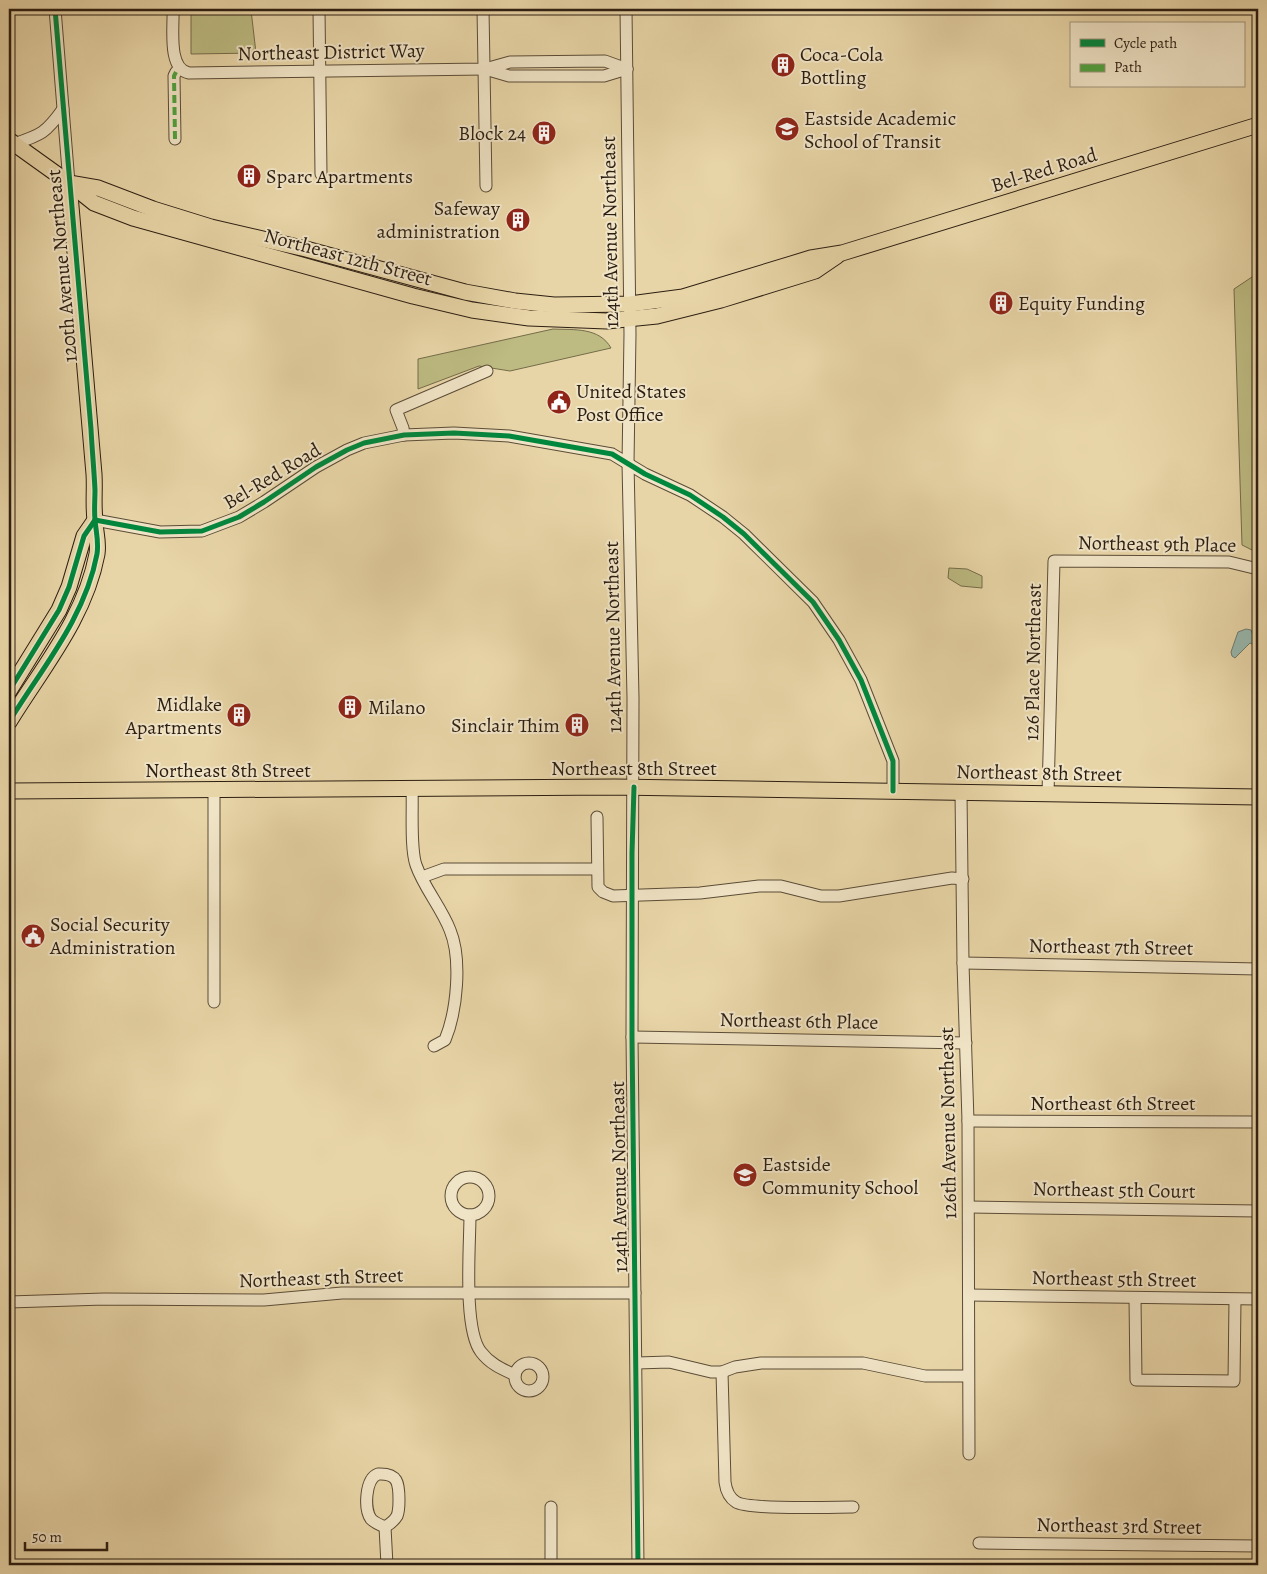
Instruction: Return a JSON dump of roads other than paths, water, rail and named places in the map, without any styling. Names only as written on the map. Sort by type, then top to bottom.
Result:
[{"type":"main road","name":"Bel-Red Road","points":[[630,312],[811,258],[842,254],[1258,125]]},
{"type":"main road","name":"Northeast 12th Street","points":[[10,142],[69,182],[94,203],[172,230],[413,296],[501,315],[554,312],[630,312]]},
{"type":"main road","name":"Northeast 12th Street","points":[[69,182],[98,188],[153,209],[211,226],[554,312]]},
{"type":"main road","name":"120th Avenue Northeast","points":[[9,722],[47,664],[80,606],[97,554],[98,539],[94,520],[94,465],[69,182]]},
{"type":"main road","name":"120th Avenue Northeast","points":[[9,690],[59,610],[71,581],[84,536],[94,520]]},
{"type":"main road","name":"Northeast 8th Street","points":[[9,791],[634,788],[1258,797]]},
{"type":"street","name":"120th Avenue Northeast","points":[[55,9],[69,182]]},
{"type":"street","points":[[174,9],[174,57],[178,70],[174,76],[175,138]]},
{"type":"street","points":[[319,9],[321,174]]},
{"type":"street","points":[[484,9],[486,186]]},
{"type":"street","name":"124th Avenue Northeast","points":[[626,9],[630,312],[628,464],[633,651],[632,1037],[638,1565]]},
{"type":"street","name":"Northeast District Way","points":[[178,70],[189,73],[485,69],[510,62],[605,61],[627,70]]},
{"type":"street","points":[[10,142],[39,136],[50,128],[63,109]]},
{"type":"street","points":[[404,434],[404,428],[396,410],[487,371]]},
{"type":"street","name":"Bel-Red Road","points":[[94,520],[160,532],[202,531],[238,517],[316,467],[347,450],[364,443],[404,434],[454,433],[509,436],[612,454],[690,495],[723,517],[744,534],[813,602],[839,640],[861,680],[893,762],[893,791]]},
{"type":"street","name":"Northeast 9th Place","points":[[1054,561],[1229,562],[1258,569]]},
{"type":"street","name":"126 Place Northeast","points":[[1048,794],[1054,561]]},
{"type":"street","points":[[412,788],[416,863],[450,930],[456,958],[455,1004],[451,1024],[446,1040],[434,1046]]},
{"type":"street","points":[[214,790],[214,1002]]},
{"type":"street","name":"126th Avenue Northeast","points":[[961,792],[963,963],[968,1121],[969,1454]]},
{"type":"street","points":[[597,817],[598,887],[603,892],[614,896],[700,893],[759,886],[781,886],[821,896],[839,896],[962,878]]},
{"type":"street","points":[[422,876],[444,869],[597,869]]},
{"type":"street","name":"Northeast 7th Street","points":[[963,963],[1258,969]]},
{"type":"street","name":"Northeast 6th Place","points":[[632,1037],[966,1043]]},
{"type":"street","name":"Northeast 6th Street","points":[[968,1121],[1258,1122]]},
{"type":"street","name":"Northeast 5th Court","points":[[969,1207],[1258,1211]]},
{"type":"street","points":[[470,1215],[471,1324],[479,1350],[496,1366],[516,1375]]},
{"type":"street","name":"Northeast 5th Street","points":[[9,1302],[104,1299],[264,1300],[342,1293],[635,1292]]},
{"type":"street","name":"Northeast 5th Street","points":[[969,1295],[1258,1300]]},
{"type":"street","points":[[1134,1298],[1136,1380],[1234,1381],[1235,1300]]},
{"type":"street","points":[[636,1362],[669,1362],[710,1372],[722,1372],[735,1367],[761,1362],[863,1363],[916,1374],[968,1376]]},
{"type":"street","points":[[722,1372],[724,1482],[731,1498],[737,1503],[754,1506],[854,1507]]},
{"type":"street","points":[[551,1507],[551,1565]]},
{"type":"street","points":[[385,1527],[387,1565]]},
{"type":"street","name":"Northeast 3rd Street","points":[[979,1543],[1258,1546]]},
{"type":"water","points":[[1246,629],[1251,630],[1254,639],[1252,644],[1250,643],[1235,658],[1231,652],[1238,632]]},
{"type":"place","name":"Coca-Cola Bottling","points":[[783,65]]},
{"type":"place","name":"Eastside Academic School of Transit","points":[[787,129]]},
{"type":"place","name":"Block 24","points":[[544,133]]},
{"type":"place","name":"Sparc Apartments","points":[[249,176]]},
{"type":"place","name":"Safeway administration","points":[[518,220]]},
{"type":"place","name":"Equity Funding","points":[[1001,303]]},
{"type":"place","name":"United States Post Office","points":[[559,402]]},
{"type":"place","name":"Milano","points":[[350,707]]},
{"type":"place","name":"Midlake Apartments","points":[[239,715]]},
{"type":"place","name":"Sinclair Thim","points":[[577,725]]},
{"type":"place","name":"Social Security Administration","points":[[33,936]]},
{"type":"place","name":"Eastside Community School","points":[[745,1175]]}]
